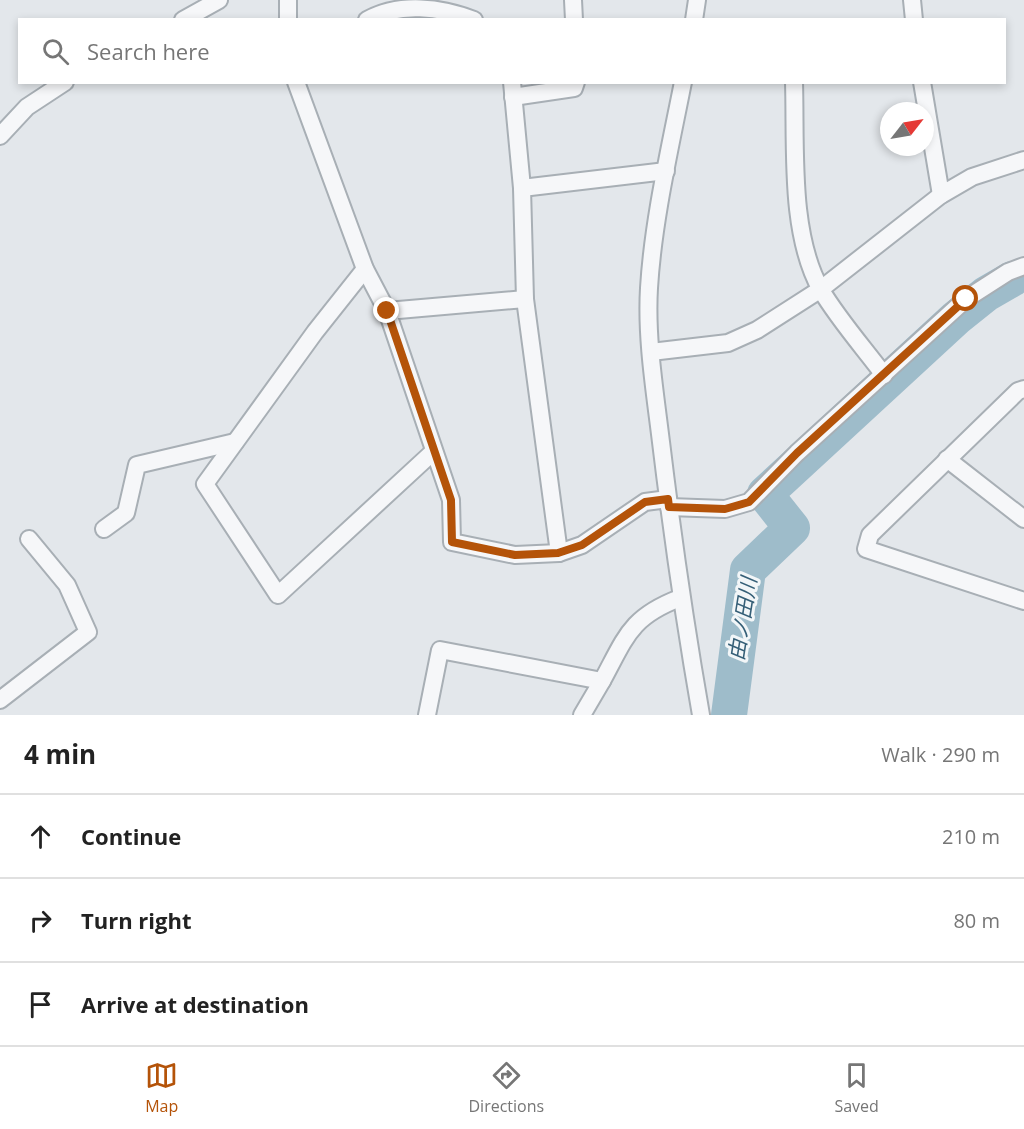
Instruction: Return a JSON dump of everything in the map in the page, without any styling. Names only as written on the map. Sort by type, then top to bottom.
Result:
[{"type":"street","points":[[187,18],[219,0]]},
{"type":"street","points":[[288,0],[288,18]]},
{"type":"street","points":[[573,0],[574,18]]},
{"type":"street","points":[[694,18],[697,0]]},
{"type":"street","points":[[912,0],[914,18]]},
{"type":"street","points":[[371,18],[378,14],[424,8],[457,13],[469,18]]},
{"type":"street","points":[[0,136],[27,106],[62,84]]},
{"type":"street","points":[[297,84],[365,270],[387,311],[451,500],[452,542],[515,555],[558,553],[582,545],[645,502],[725,509],[749,502],[797,453],[966,299],[1008,272],[1024,266]]},
{"type":"street","points":[[558,553],[525,300],[522,188],[513,90],[562,92],[574,88],[575,84]]},
{"type":"street","points":[[683,84],[666,171],[649,288],[651,352],[668,503],[680,598],[701,715]]},
{"type":"street","points":[[794,84],[797,192],[804,246],[821,289],[884,375]]},
{"type":"street","points":[[922,84],[941,195]]},
{"type":"street","points":[[651,352],[728,343],[781,316],[821,289],[941,195],[972,177],[1024,160]]},
{"type":"street","points":[[522,188],[666,171]]},
{"type":"street","points":[[365,270],[205,484],[278,595],[433,452]]},
{"type":"street","points":[[387,311],[525,300]]},
{"type":"street","points":[[1024,389],[1018,391],[870,535],[866,549],[1024,601]]},
{"type":"street","points":[[104,529],[126,513],[137,465],[235,442]]},
{"type":"street","points":[[947,459],[1024,519]]},
{"type":"street","points":[[0,700],[88,632],[67,585],[29,539]]},
{"type":"street","points":[[582,715],[633,624],[660,605],[680,598]]},
{"type":"street","points":[[427,715],[440,650],[602,681]]},
{"type":"waterway","name":"由ノ田川","points":[[729,715],[748,570],[792,528],[765,494],[956,318],[986,294],[1012,279]]},
{"type":"route","points":[[387,311],[451,500],[452,542],[515,555],[558,553],[582,545],[645,502],[668,499],[669,507],[725,509],[749,502],[797,453],[966,299]]}]
